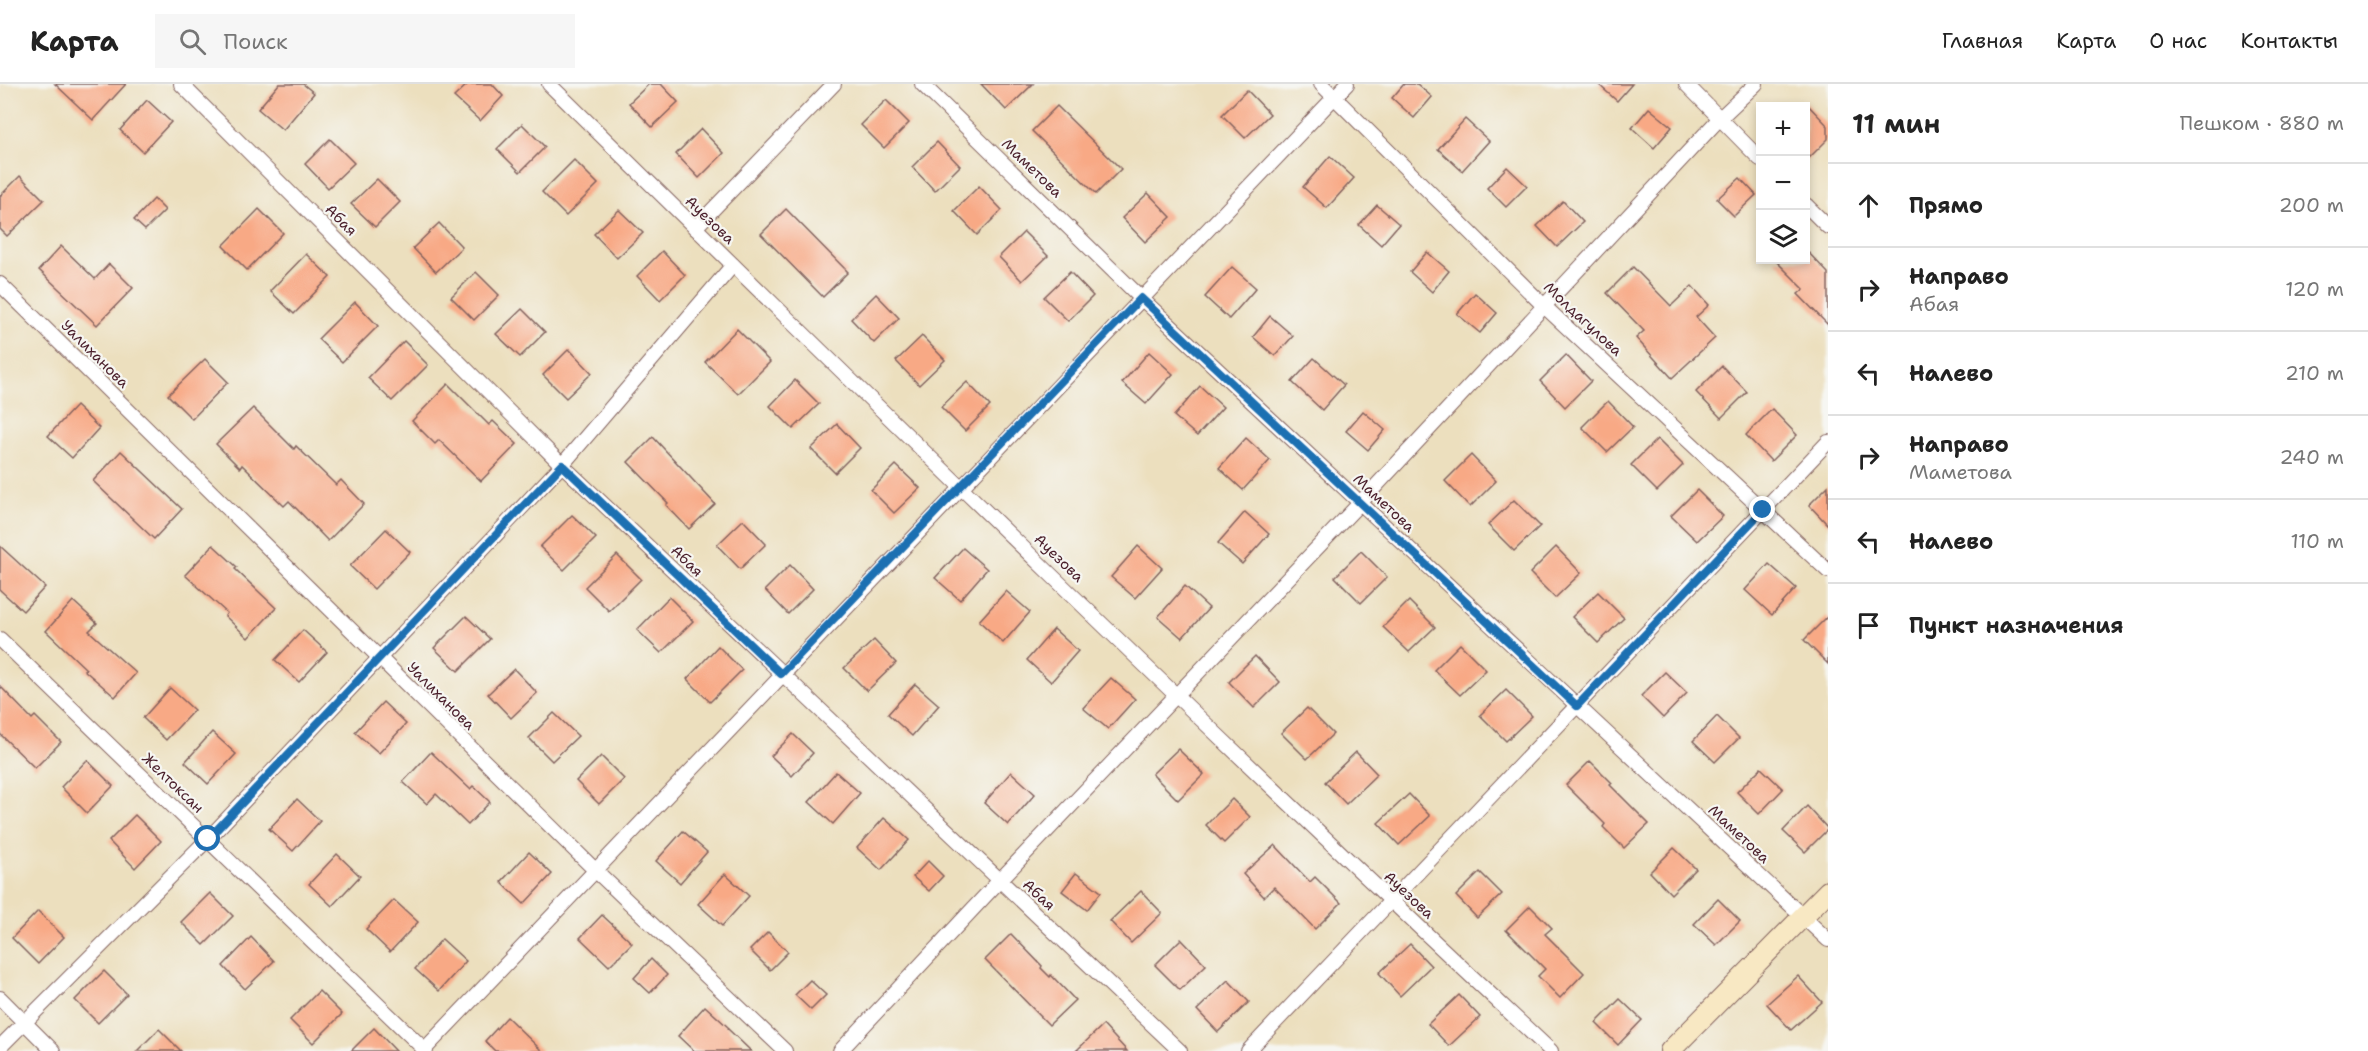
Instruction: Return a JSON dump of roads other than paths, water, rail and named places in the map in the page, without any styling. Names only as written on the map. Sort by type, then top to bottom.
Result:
[{"type":"street","name":"Абая","points":[[181,84],[562,465],[1180,1051]]},
{"type":"street","name":"Ауезова","points":[[549,84],[1177,695],[1551,1051]]},
{"type":"street","points":[[695,228],[834,84]]},
{"type":"street","name":"Маметова","points":[[922,84],[1141,298],[1828,940]]},
{"type":"street","name":"Молдагулова","points":[[1321,84],[1544,306],[1828,571]]},
{"type":"street","points":[[424,1050],[1347,84]]},
{"type":"street","points":[[1686,84],[1758,156]]},
{"type":"street","points":[[840,1051],[1360,503],[1720,118],[1756,84]]},
{"type":"street","points":[[1810,209],[1828,227]]},
{"type":"street","points":[[0,1047],[208,839],[562,465],[733,265]]},
{"type":"street","name":"Уалиханова","points":[[0,284],[595,870],[785,1051]]},
{"type":"street","points":[[1248,1051],[1828,442]]},
{"type":"street","name":"Желтоксан","points":[[0,639],[424,1050]]},
{"type":"street","points":[[1670,1051],[1828,891]]},
{"type":"street","points":[[0,998],[53,1051]]}]
